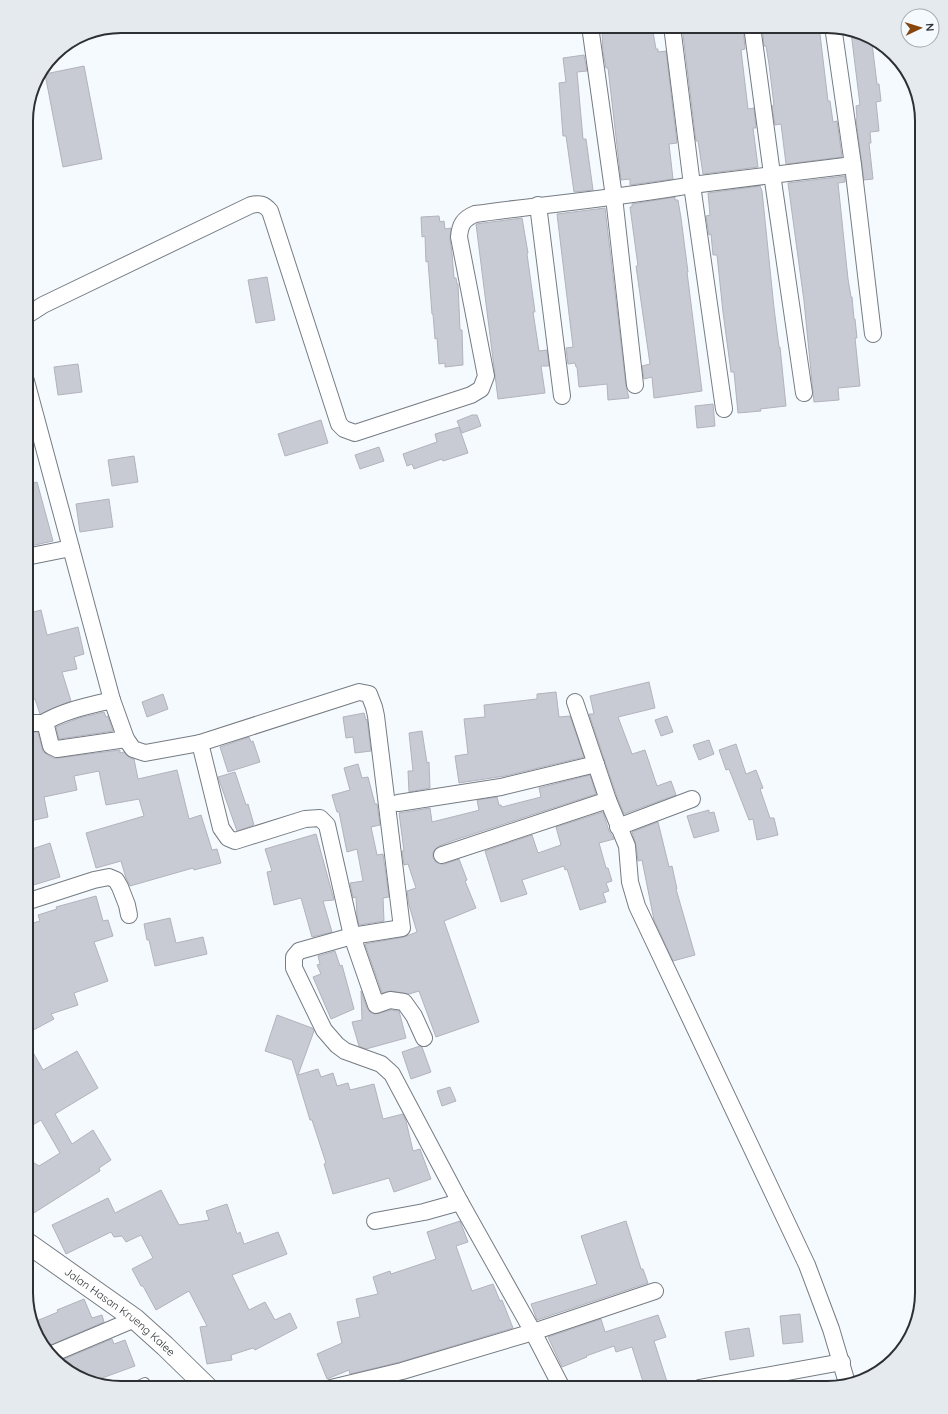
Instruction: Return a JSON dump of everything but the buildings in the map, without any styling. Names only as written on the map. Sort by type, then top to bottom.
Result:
[{"type":"street","points":[[591,33],[614,197],[635,385]]},
{"type":"street","points":[[673,33],[692,185],[724,409]]},
{"type":"street","points":[[753,33],[804,393]]},
{"type":"street","points":[[835,33],[873,334]]},
{"type":"street","points":[[33,311],[43,304],[251,205],[262,204],[270,211],[339,424],[344,430],[355,433],[471,395],[481,389],[486,376],[459,237],[462,223],[467,217],[475,214],[538,205],[614,197],[852,164]]},
{"type":"street","points":[[538,205],[562,396]]},
{"type":"street","points":[[33,407],[112,700],[126,739],[133,749],[145,753],[200,743],[359,692],[369,694],[376,716],[402,928],[398,927],[352,936],[299,951],[294,957],[294,968],[324,1030],[337,1045],[345,1051],[381,1064],[392,1074],[460,1202],[533,1332],[558,1381]]},
{"type":"street","points":[[33,556],[71,548]]},
{"type":"street","points":[[33,723],[44,723],[56,715],[112,700]]},
{"type":"street","points":[[575,702],[608,800],[627,846],[630,882],[637,906],[807,1266],[831,1329],[846,1379]]},
{"type":"street","points":[[44,723],[51,746],[57,749],[126,739]]},
{"type":"street","points":[[200,743],[221,828],[228,838],[235,840],[305,819],[320,818],[327,825],[352,936],[376,1005],[390,1000],[404,1002],[414,1016],[424,1038]]},
{"type":"street","points":[[398,803],[501,787],[596,764]]},
{"type":"street","points":[[618,827],[692,799]]},
{"type":"street","points":[[442,855],[608,800]]},
{"type":"street","points":[[33,900],[94,880],[109,877],[116,880],[120,887],[126,900],[128,915]]},
{"type":"street","points":[[375,1221],[424,1212],[460,1202]]},
{"type":"street","name":"Jalan Hasan Krueng Kalee","points":[[33,1247],[135,1319],[201,1381]]},
{"type":"street","points":[[360,1381],[402,1371],[533,1332],[655,1291]]},
{"type":"street","points":[[56,1352],[135,1319]]},
{"type":"street","points":[[738,1381],[842,1362]]}]
